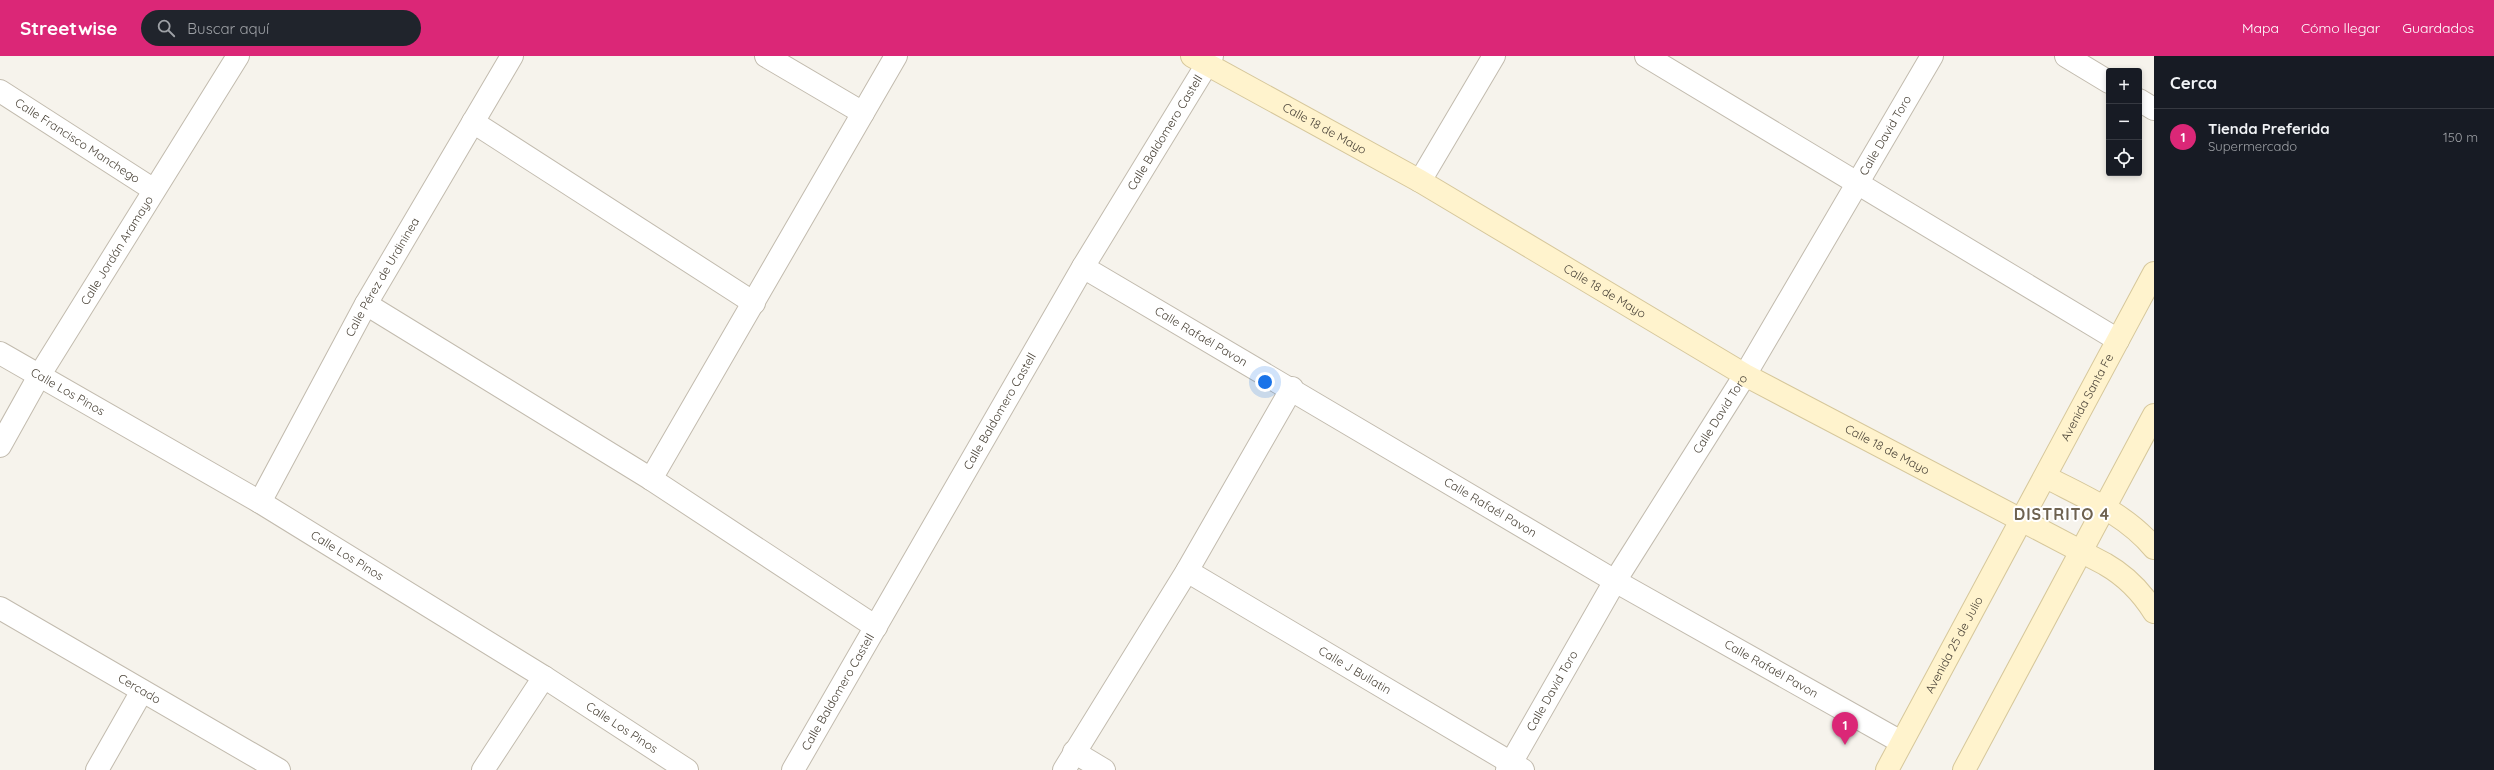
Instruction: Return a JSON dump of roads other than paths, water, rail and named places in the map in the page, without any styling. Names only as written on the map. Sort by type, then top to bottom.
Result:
[{"type":"street","name":"Calle Jordán Aramayo","points":[[0,446],[39,376],[238,56]]},
{"type":"street","name":"Calle Pérez de Urdininea","points":[[260,502],[366,304],[512,56]]},
{"type":"street","points":[[766,56],[864,113]]},
{"type":"street","points":[[651,478],[754,303],[896,56]]},
{"type":"street","points":[[1420,181],[1494,56]]},
{"type":"street","points":[[1646,56],[2118,340]]},
{"type":"street","name":"Calle David Toro","points":[[1514,768],[1615,581],[1744,375],[1858,184],[1932,56]]},
{"type":"street","points":[[2066,56],[2106,80]]},
{"type":"street","name":"Calle 18 de Mayo","points":[[1204,59],[1420,181],[1744,375],[2082,551],[2122,574],[2135,586],[2154,612]]},
{"type":"street","name":"Calle Baldomero Castell","points":[[793,770],[1204,59]]},
{"type":"street","name":"Calle Francisco Manchego","points":[[0,92],[154,190]]},
{"type":"street","points":[[2142,102],[2154,109]]},
{"type":"street","points":[[473,122],[754,303]]},
{"type":"street","name":"Calle Rafaél Pavon","points":[[1084,267],[1292,388],[1615,581],[1901,742]]},
{"type":"street","name":"Avenida Santa Fe","points":[[2021,520],[2046,477],[2154,273]]},
{"type":"street","points":[[366,304],[651,478],[876,626]]},
{"type":"street","name":"Calle Los Pinos","points":[[0,353],[260,502],[544,677],[687,770]]},
{"type":"street","points":[[1104,770],[1069,761],[1187,571],[1292,388]]},
{"type":"street","points":[[1964,770],[2154,415]]},
{"type":"street","points":[[2046,477],[2104,508],[2140,531],[2154,548]]},
{"type":"street","name":"Avenida 25 de Julio","points":[[1887,770],[2021,520]]},
{"type":"street","name":"Calle J Bullatin","points":[[1187,571],[1514,768]]},
{"type":"street","name":"Cercado","points":[[0,608],[279,770]]},
{"type":"street","points":[[483,770],[544,677]]},
{"type":"street","points":[[97,770],[142,691]]},
{"type":"place","name":"Tienda Preferida","points":[[1845,745]]},
{"type":"district","name":"DISTRITO 4","points":[[2062,514]]}]
